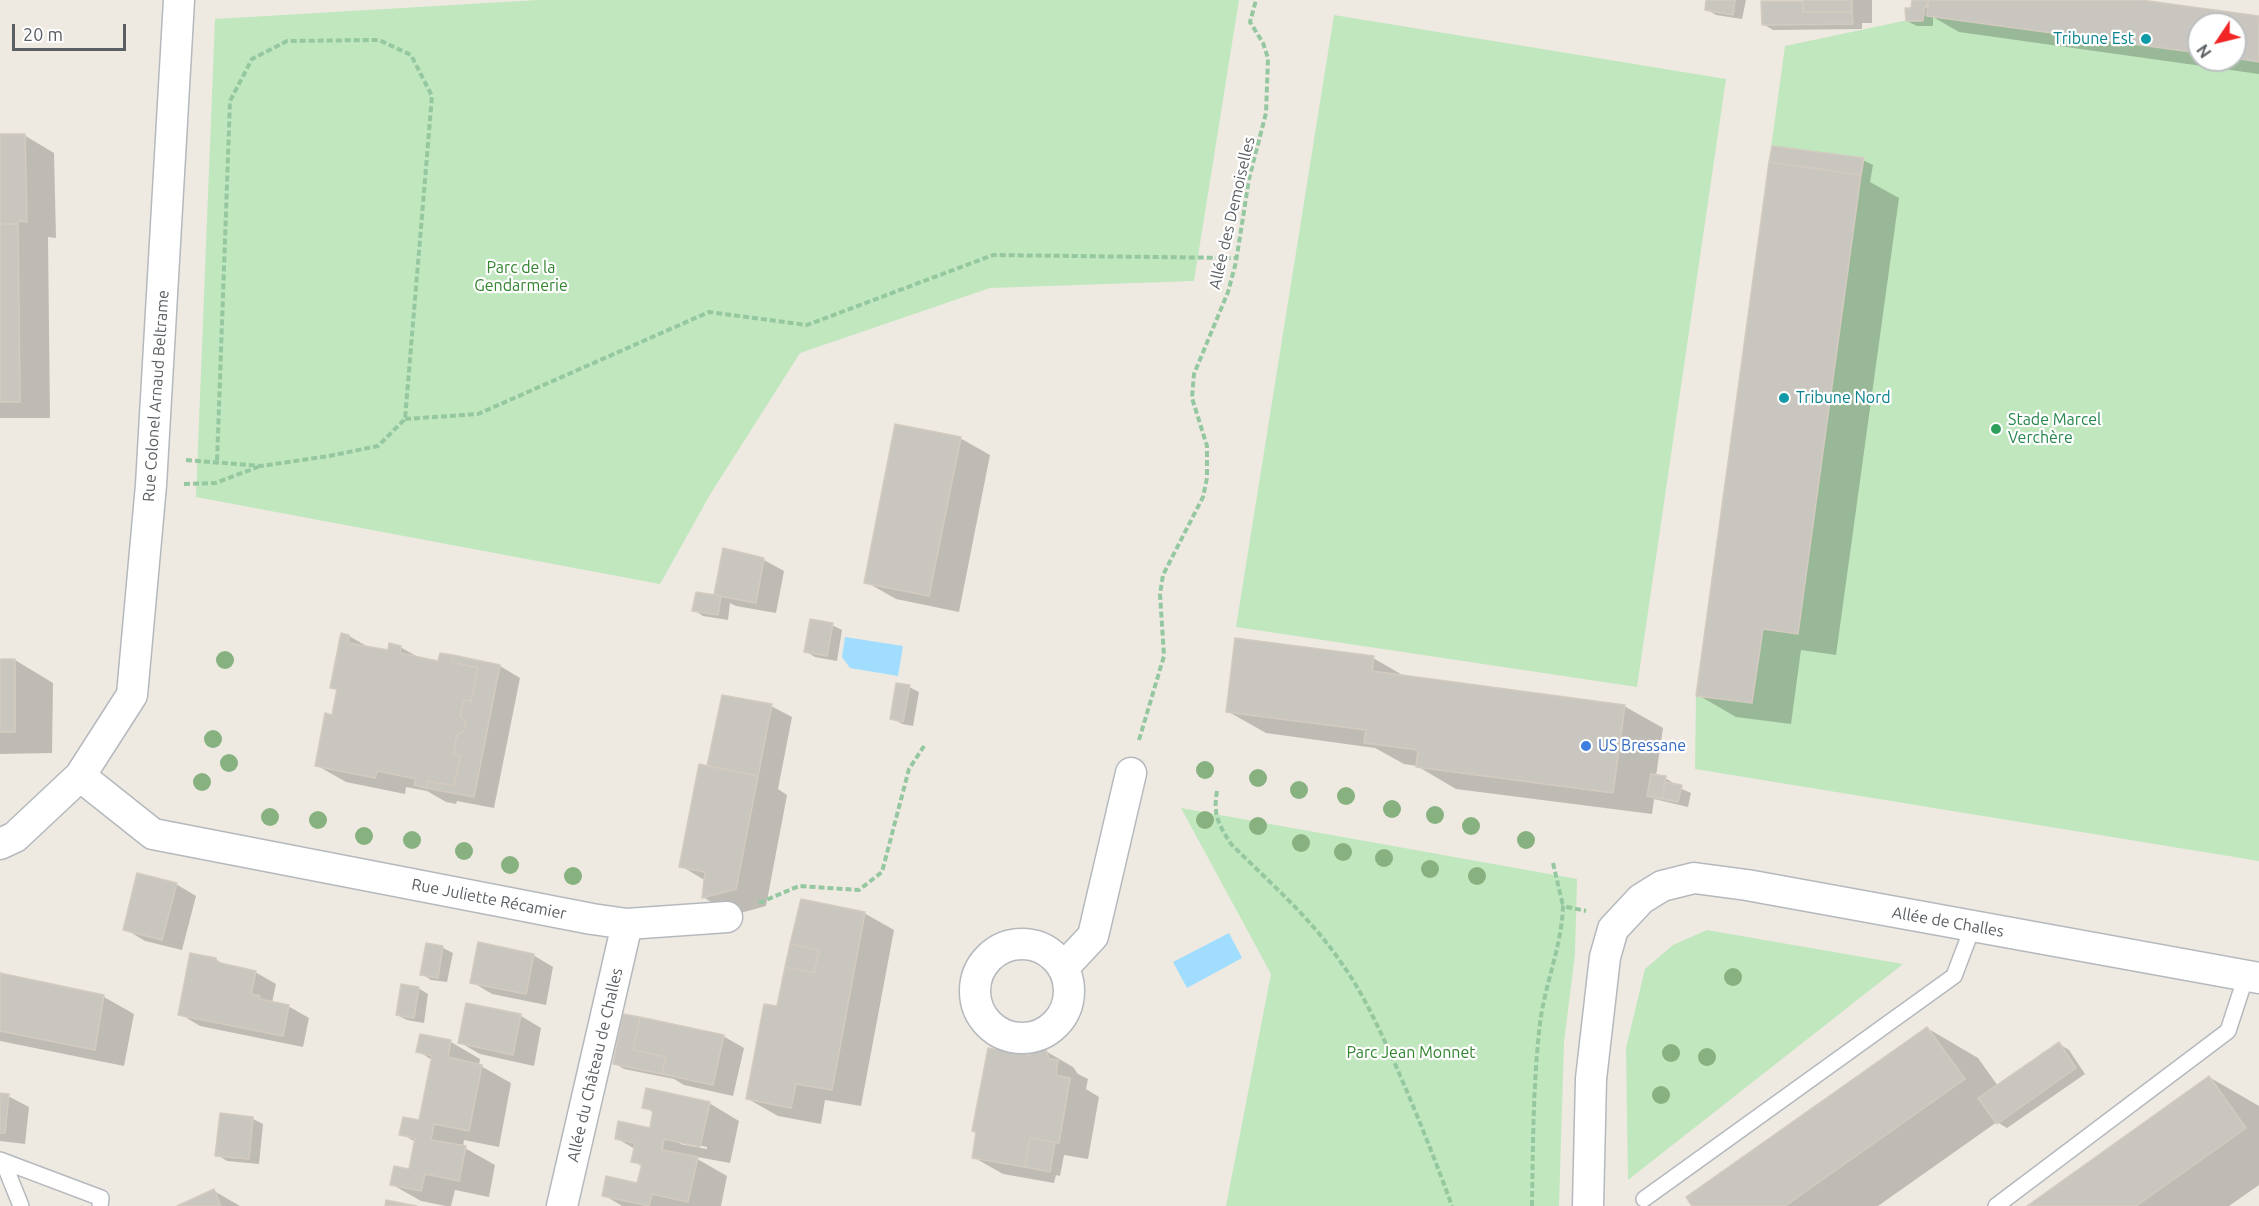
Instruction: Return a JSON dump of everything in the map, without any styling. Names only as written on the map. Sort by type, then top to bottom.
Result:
[{"type":"street","name":"Rue Colonel Arnaud Beltrame","points":[[80,776],[132,695],[151,471],[179,0]]},
{"type":"street","points":[[1064,967],[1093,936],[1131,773]]},
{"type":"street","points":[[0,844],[15,837],[80,776]]},
{"type":"street","name":"Rue Juliette Récamier","points":[[80,776],[153,834],[592,919],[627,924],[727,917]]},
{"type":"street","name":"Allée de Challes","points":[[1614,929],[1641,898],[1662,886],[1694,878],[1747,885],[2253,977]]},
{"type":"street","name":"Allée du Château de Challes","points":[[562,1206],[627,924]]},
{"type":"street","points":[[1588,1206],[1591,1079],[1605,957],[1614,929]]},
{"type":"lane","points":[[1644,1199],[1954,976],[1973,926]]},
{"type":"lane","points":[[1996,1206],[2228,1031],[2253,977]]},
{"type":"lane","points":[[1,1161],[21,1206]]},
{"type":"lane","points":[[1,1161],[100,1198],[100,1206]]},
{"type":"path","name":"Allée des Demoiselles","points":[[1131,773],[1164,656],[1160,594],[1162,575],[1203,497],[1207,478],[1207,446],[1192,398],[1194,374],[1228,292],[1249,179],[1266,113],[1268,58],[1263,43],[1250,22],[1256,0]]},
{"type":"path","points":[[151,471],[217,462],[261,465],[329,456],[378,446],[405,419],[432,96],[411,55],[379,40],[287,41],[252,58],[230,101],[217,462]]},
{"type":"path","points":[[405,419],[478,414],[709,312],[807,325],[993,255],[1236,258]]},
{"type":"path","points":[[151,471],[215,483],[261,465]]},
{"type":"path","points":[[727,917],[799,886],[859,890],[882,872],[909,769],[924,746]]},
{"type":"path","points":[[1217,791],[1214,809],[1221,829],[1230,844],[1318,933],[1360,989],[1375,1017],[1415,1110],[1452,1206]]},
{"type":"path","points":[[1532,1206],[1534,1079],[1540,1022],[1546,986],[1563,921],[1563,906],[1553,863]]},
{"type":"path","points":[[1563,906],[1593,913],[1614,929]]},
{"type":"green space","name":"Parc de la Gendarmerie","points":[[538,0],[1239,0],[1194,281],[990,288],[800,353],[711,493],[660,584],[196,497],[215,19]]},
{"type":"green space","name":"Stade Marcel Verchère","points":[[1929,0],[2141,0],[2230,12],[2187,12],[2187,72],[2247,72],[2247,14],[2259,16],[2259,861],[1695,769],[1696,696],[1785,46],[1927,16]]},
{"type":"green space","points":[[1334,15],[1726,79],[1637,687],[1236,627]]},
{"type":"green space","name":"Parc Jean Monnet","points":[[1181,808],[1577,879],[1575,954],[1564,1042],[1559,1206],[1226,1206],[1271,974]]},
{"type":"green space","points":[[1707,930],[1903,964],[1628,1180],[1626,1048],[1645,969],[1673,945]]},
{"type":"water","points":[[845,637],[903,646],[898,676],[850,668],[842,657]]},
{"type":"water","points":[[1229,933],[1242,958],[1187,988],[1173,962]]},
{"type":"building","points":[[1706,0],[1735,0],[1733,15],[1705,10]]},
{"type":"building","points":[[1803,0],[1852,0],[1852,12],[1803,12]]},
{"type":"building","points":[[1912,0],[1928,0],[1927,7],[1924,7],[1923,21],[1906,21],[1905,8],[1911,8]]},
{"type":"building","name":"Tribune Est","points":[[1929,0],[2141,0],[2230,12],[2187,12],[2187,51],[1927,16]]},
{"type":"building","points":[[1761,1],[1803,1],[1803,12],[1852,12],[1853,24],[1762,25]]},
{"type":"building","name":"Tribune Est","points":[[2247,14],[2259,16],[2259,62],[2247,60]]},
{"type":"building","points":[[0,134],[25,134],[27,222],[0,224]]},
{"type":"building","points":[[1772,146],[1864,158],[1861,175],[1769,162]]},
{"type":"building","name":"Tribune Nord","points":[[1769,162],[1861,175],[1798,634],[1763,629],[1752,703],[1696,696]]},
{"type":"building","points":[[0,224],[18,224],[20,402],[0,402]]},
{"type":"building","points":[[895,424],[961,437],[929,596],[864,583]]},
{"type":"building","points":[[723,548],[764,558],[756,603],[714,595]]},
{"type":"building","points":[[696,592],[721,596],[718,615],[692,611]]},
{"type":"building","points":[[810,619],[833,623],[827,656],[804,652]]},
{"type":"building","points":[[341,633],[349,635],[348,643],[388,650],[389,643],[401,646],[400,653],[438,661],[440,653],[453,655],[452,662],[478,668],[471,701],[464,700],[460,717],[464,719],[466,727],[457,734],[453,755],[460,756],[454,786],[428,781],[426,788],[414,785],[416,779],[377,771],[375,778],[315,766],[325,713],[332,715],[337,689],[330,688]]},
{"type":"building","points":[[1235,638],[1374,656],[1372,671],[1625,705],[1613,793],[1416,767],[1418,750],[1364,743],[1366,730],[1226,712]]},
{"type":"building","points":[[453,655],[500,665],[474,797],[426,788],[428,781],[454,786],[460,756],[453,755],[457,734],[466,727],[464,719],[460,717],[464,700],[471,701],[478,668],[452,662]]},
{"type":"building","points":[[0,659],[15,659],[15,732],[0,732]]},
{"type":"building","points":[[896,683],[910,685],[903,722],[890,719]]},
{"type":"building","points":[[722,695],[772,704],[758,776],[707,766]]},
{"type":"building","points":[[699,764],[758,776],[736,889],[702,898],[705,872],[679,867]]},
{"type":"building","points":[[1651,774],[1666,776],[1662,799],[1647,796]]},
{"type":"building","points":[[1665,782],[1682,785],[1678,802],[1662,799]]},
{"type":"building","points":[[137,873],[177,883],[162,940],[123,930]]},
{"type":"building","points":[[801,899],[865,912],[832,1090],[796,1084],[791,1108],[746,1099],[764,1004],[777,1006],[785,967],[814,973],[819,950],[790,944]]},
{"type":"building","points":[[478,942],[534,954],[526,994],[470,983]]},
{"type":"building","points":[[426,943],[443,946],[438,978],[420,975]]},
{"type":"building","points":[[790,944],[819,950],[814,973],[785,967]]},
{"type":"building","points":[[190,953],[216,958],[216,962],[256,971],[251,994],[260,996],[259,999],[289,1005],[283,1036],[178,1015]]},
{"type":"building","points":[[0,973],[104,995],[95,1050],[0,1031]]},
{"type":"building","points":[[401,984],[419,987],[414,1018],[396,1015]]},
{"type":"building","points":[[466,1003],[521,1014],[513,1055],[458,1043]]},
{"type":"building","points":[[623,1014],[640,1017],[633,1050],[666,1057],[662,1074],[613,1064]]},
{"type":"building","points":[[640,1017],[724,1035],[713,1085],[662,1074],[666,1057],[633,1050]]},
{"type":"building","points":[[1927,1027],[1965,1079],[1785,1206],[1692,1206],[1686,1197]]},
{"type":"building","points":[[420,1034],[451,1040],[448,1057],[482,1065],[469,1131],[434,1124],[431,1140],[466,1146],[459,1181],[425,1174],[421,1191],[390,1185],[394,1166],[409,1169],[415,1138],[399,1135],[403,1117],[419,1120],[432,1056],[416,1052]]},
{"type":"building","points":[[2059,1042],[2076,1068],[1997,1124],[1978,1098]]},
{"type":"building","points":[[1039,1046],[1046,1050],[1049,1059],[1058,1060],[1056,1075],[1070,1078],[1059,1143],[1030,1138],[1025,1167],[972,1158],[976,1132],[972,1131],[988,1048],[1029,1055],[1031,1050]]},
{"type":"building","points":[[2209,1076],[2246,1128],[2136,1206],[2027,1206]]},
{"type":"building","points":[[646,1088],[710,1102],[700,1147],[664,1139],[662,1150],[698,1157],[688,1202],[652,1194],[649,1206],[602,1196],[606,1176],[637,1183],[642,1164],[631,1162],[635,1143],[615,1139],[618,1121],[650,1128],[653,1110],[642,1108]]},
{"type":"building","points":[[0,1093],[9,1094],[5,1133],[0,1133]]},
{"type":"building","points":[[220,1113],[253,1117],[249,1159],[215,1156]]},
{"type":"building","points":[[1030,1138],[1055,1142],[1050,1172],[1025,1167]]},
{"type":"building","points":[[214,1189],[221,1206],[177,1206]]},
{"type":"building","points":[[386,1200],[417,1206],[385,1206]]},
{"type":"place","name":"Tribune Est","points":[[2146,39]]},
{"type":"place","name":"Tribune Nord","points":[[1784,398]]},
{"type":"place","name":"Stade Marcel Verchère","points":[[1996,429]]},
{"type":"place","name":"US Bressane","points":[[1586,746]]}]
